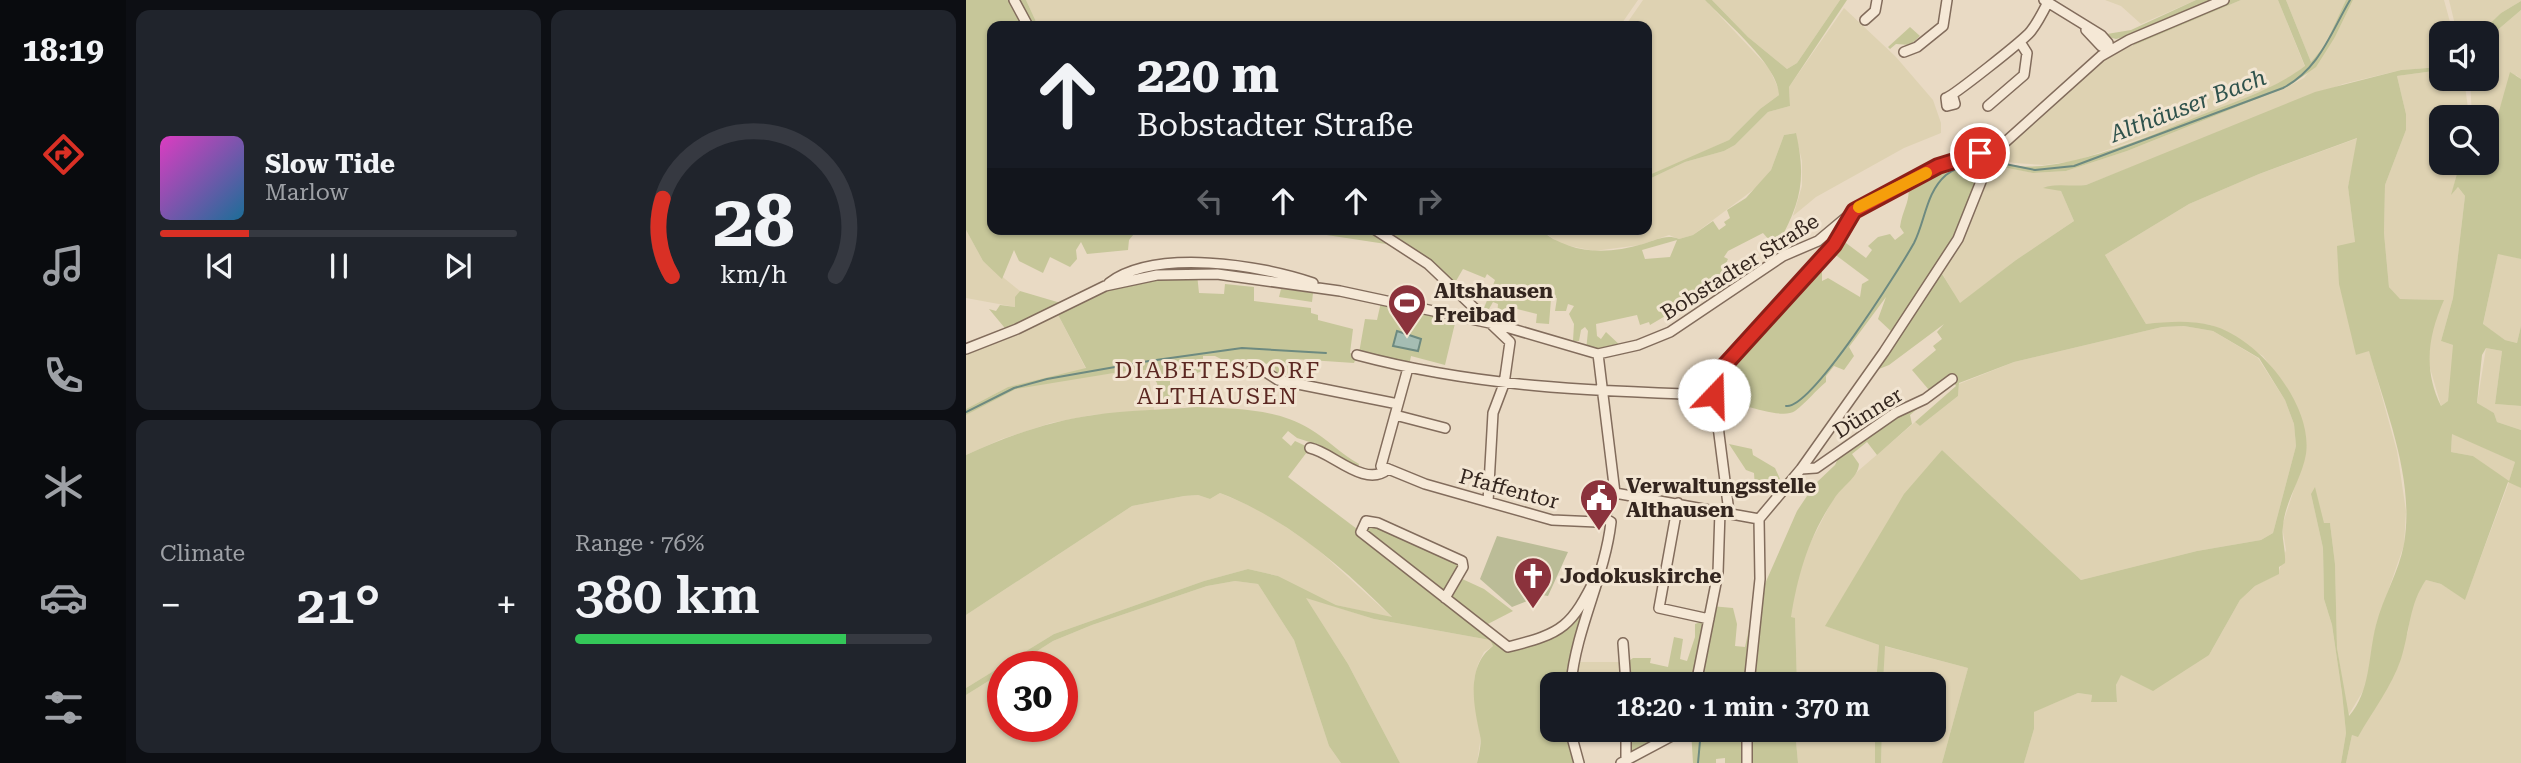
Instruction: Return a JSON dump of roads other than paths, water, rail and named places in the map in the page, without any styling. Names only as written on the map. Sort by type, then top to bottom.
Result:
[{"type":"street","points":[[1014,0],[1025,21]]},
{"type":"street","points":[[1865,20],[1875,11],[1877,0]]},
{"type":"street","points":[[1904,52],[1917,47],[1943,26],[1947,0]]},
{"type":"street","points":[[1750,672],[1760,579],[1759,519],[1801,469],[1884,352],[1958,239],[1992,154],[2082,70],[2109,50],[2224,0]]},
{"type":"street","points":[[1953,97],[1972,77],[2031,31],[2046,1],[2082,26],[2101,46],[2109,50]]},
{"type":"street","points":[[1987,106],[2024,75],[2026,53],[2020,42]]},
{"type":"street","name":"Bobstadter Straße","points":[[966,349],[1017,330],[1105,286],[1157,275],[1217,274],[1331,290],[1486,323],[1598,354],[1638,345],[1670,332],[1783,256],[1818,241],[1844,222],[1861,205],[1938,166],[1980,153],[1992,154]]},
{"type":"street","points":[[1698,672],[1718,573],[1725,512],[1714,395],[1724,366],[1834,245],[1844,222]]},
{"type":"street","points":[[1384,235],[1428,264],[1467,298],[1486,323],[1510,342],[1504,384],[1493,413],[1488,502]]},
{"type":"street","points":[[1445,598],[1463,567],[1462,561],[1370,520],[1366,521],[1361,532],[1445,598],[1508,647],[1544,638],[1567,625],[1580,608],[1609,547],[1611,522],[1604,518],[1615,494],[1614,464],[1601,392],[1598,354]]},
{"type":"street","points":[[1357,355],[1408,368],[1504,384],[1601,392],[1714,395]]},
{"type":"street","points":[[1310,447],[1320,449],[1356,471],[1372,474],[1384,467],[1408,368]]},
{"type":"street","points":[[1250,371],[1264,372],[1278,380],[1398,404]]},
{"type":"street","name":"Dünner","points":[[1801,469],[1816,468],[1895,413],[1925,399],[1952,380]]},
{"type":"street","points":[[1395,415],[1445,428]]},
{"type":"street","name":"Pfaffentor","points":[[1384,467],[1425,484],[1552,520],[1597,522],[1604,518]]},
{"type":"street","points":[[1615,494],[1759,519]]},
{"type":"street","points":[[1678,503],[1659,608],[1709,619]]},
{"type":"street","points":[[1574,672],[1597,575]]},
{"type":"street","points":[[1623,643],[1625,672]]},
{"type":"street","points":[[1573,742],[1579,763]]},
{"type":"street","points":[[1623,762],[1625,742]]},
{"type":"street","points":[[1623,762],[1660,742]]},
{"type":"street","points":[[1747,742],[1747,763]]},
{"type":"waterway","name":"Althäuser Bach","points":[[1995,162],[2035,170],[2074,166],[2283,88],[2296,80],[2315,60],[2350,0]]},
{"type":"waterway","name":"Althäuser Bach","points":[[1786,406],[1798,401],[1815,386],[1874,307],[1914,243],[1930,198],[1939,182],[1954,170],[1981,162]]},
{"type":"waterway","name":"Althäuser Bach","points":[[966,412],[1014,388],[1047,379],[1149,361],[1242,348],[1326,353]]},
{"type":"waterway","points":[[1698,763],[1700,742]]},
{"type":"place","name":"Altshausen Freibad","points":[[1407,337]]},
{"type":"place","name":"Verwaltungsstelle Althausen","points":[[1599,532]]},
{"type":"place","name":"Jodokuskirche","points":[[1533,610]]},
{"type":"district","name":"DIABETESDORF ALTHAUSEN","points":[[1218,383]]}]
